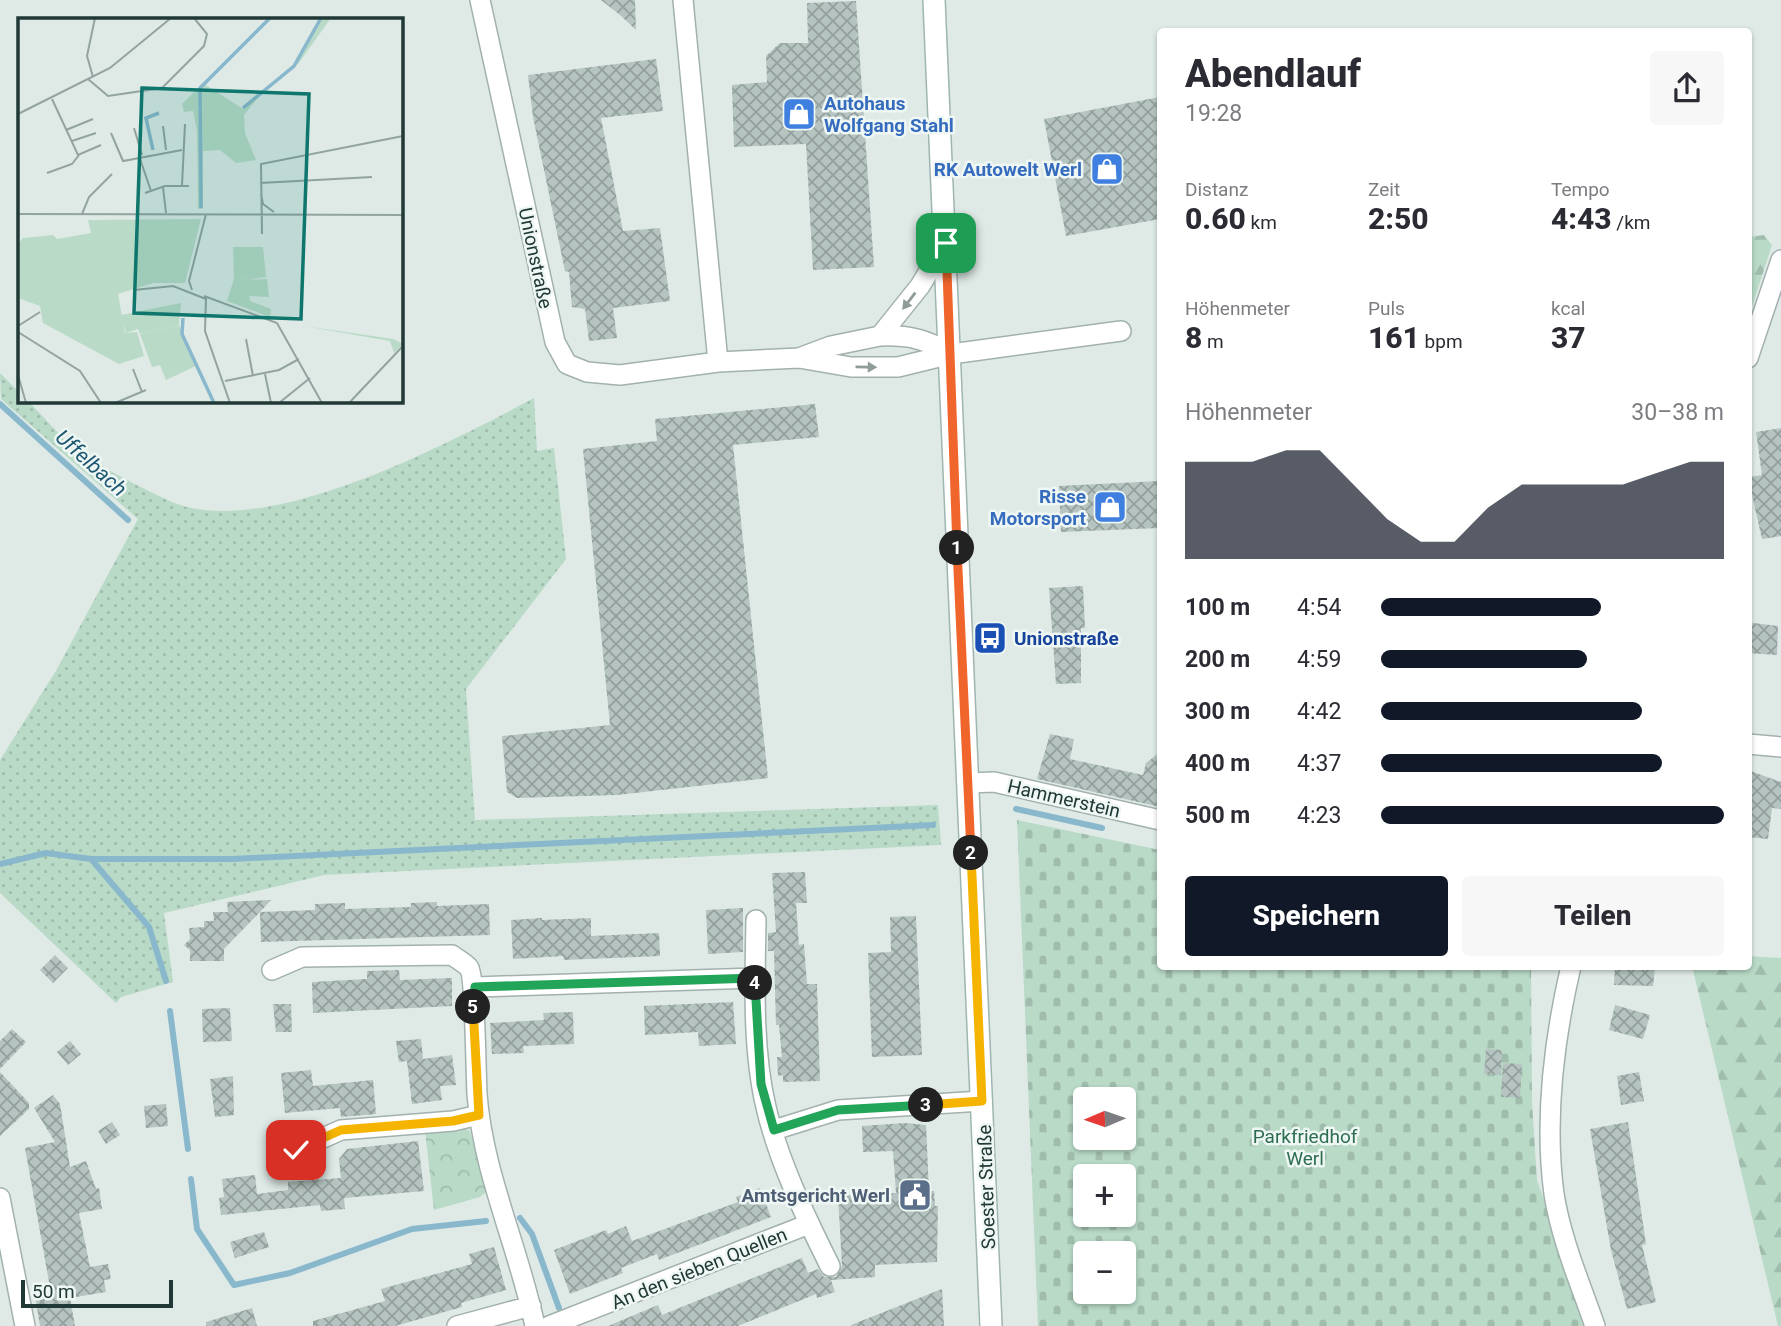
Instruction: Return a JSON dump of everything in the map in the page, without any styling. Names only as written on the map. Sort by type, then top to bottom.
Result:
[{"type":"main road","name":"Soester Straße","points":[[934,0],[991,1326]]},
{"type":"street","name":"Unionstraße","points":[[480,0],[555,342],[567,364],[587,372],[621,375],[718,362],[799,358],[851,367],[887,367],[915,365],[951,354]]},
{"type":"street","points":[[683,0],[718,362]]},
{"type":"street","points":[[880,336],[920,286],[946,243]]},
{"type":"street","points":[[1752,346],[1781,260]]},
{"type":"street","points":[[951,354],[1122,331]]},
{"type":"street","name":"Unionstraße","points":[[799,358],[831,346],[880,336],[911,335],[925,338],[951,354]]},
{"type":"street","points":[[1752,744],[1781,747]]},
{"type":"street","name":"Hammerstein","points":[[968,783],[994,782],[1157,819]]},
{"type":"street","name":"An den sieben Quellen","points":[[756,920],[755,978],[761,1084],[774,1130],[809,1224],[830,1266]]},
{"type":"street","points":[[272,970],[302,957],[452,955],[469,968],[475,987],[472,1025],[479,1115],[498,1200],[536,1326]]},
{"type":"street","points":[[1570,970],[1558,1024],[1551,1114],[1552,1167],[1562,1232],[1595,1326]]},
{"type":"street","points":[[475,987],[755,978]]},
{"type":"street","points":[[774,1130],[838,1110],[982,1101]]},
{"type":"street","points":[[296,1150],[341,1130],[453,1121],[479,1115]]},
{"type":"street","points":[[0,1198],[25,1326]]},
{"type":"street","name":"An den sieben Quellen","points":[[549,1326],[809,1224]]},
{"type":"street","points":[[457,1326],[531,1306]]},
{"type":"green space","points":[[1764,235],[1772,245],[1752,307],[1752,236]]},
{"type":"green space","points":[[0,373],[18,391],[18,402],[29,402],[81,453],[171,502],[219,511],[264,507],[312,496],[361,480],[410,460],[534,398],[537,451],[554,448],[566,559],[466,689],[475,820],[938,805],[941,845],[324,875],[164,913],[173,982],[121,997],[116,1003],[0,893],[0,760],[57,669],[138,519],[1,399]]},
{"type":"green space","name":"Parkfriedhof Werl","points":[[1017,820],[1157,849],[1157,970],[1531,970],[1532,1102],[1537,1180],[1588,1326],[1038,1326]]},
{"type":"green space","points":[[1752,956],[1781,958],[1781,1326],[1778,1326],[1693,970],[1752,970]]},
{"type":"green space","points":[[462,1127],[470,1131],[487,1191],[480,1197],[434,1210],[425,1131]]},
{"type":"building","points":[[601,0],[635,0],[636,30],[620,15]]},
{"type":"building","name":"Autohaus Wolfgang Stahl","points":[[856,1],[874,267],[813,270],[806,144],[734,147],[732,85],[767,82],[766,56],[780,43],[808,43],[807,3]]},
{"type":"building","points":[[656,59],[663,111],[601,118],[623,231],[660,228],[670,301],[613,308],[617,338],[589,341],[585,309],[572,307],[569,272],[565,271],[533,117],[528,75]]},
{"type":"building","name":"RK Autowelt Werl","points":[[1157,98],[1157,220],[1066,236],[1044,119]]},
{"type":"building","points":[[815,404],[819,437],[733,445],[768,778],[617,795],[517,798],[507,792],[502,736],[610,725],[583,449],[657,441],[655,419]]},
{"type":"building","points":[[1781,428],[1781,536],[1762,539],[1752,495],[1752,476],[1762,475],[1756,432]]},
{"type":"building","name":"Risse Motorsport","points":[[1157,481],[1157,528],[1061,532],[1059,486]]},
{"type":"building","points":[[1083,586],[1085,628],[1081,628],[1081,683],[1056,684],[1049,588]]},
{"type":"building","points":[[1752,623],[1778,626],[1777,655],[1752,653]]},
{"type":"building","points":[[1050,734],[1074,739],[1070,759],[1143,775],[1146,763],[1157,754],[1157,806],[1037,779]]},
{"type":"building","points":[[1752,771],[1781,782],[1781,809],[1772,808],[1768,839],[1752,837]]},
{"type":"building","points":[[805,872],[807,903],[796,903],[799,945],[804,944],[807,984],[817,984],[820,1081],[783,1082],[783,1075],[778,1076],[777,1057],[782,1057],[779,1025],[776,1025],[774,951],[768,951],[768,933],[776,932],[772,873]]},
{"type":"building","points":[[271,900],[224,949],[224,961],[190,961],[190,950],[184,945],[190,939],[189,928],[204,927],[204,921],[214,921],[213,912],[228,912],[227,902]]},
{"type":"building","points":[[437,902],[437,906],[489,904],[490,935],[261,942],[260,912],[315,910],[315,904],[345,903],[345,909],[411,907],[411,903]]},
{"type":"building","points":[[743,908],[743,952],[708,954],[706,910]]},
{"type":"building","points":[[916,916],[922,1055],[872,1057],[868,953],[891,952],[890,917]]},
{"type":"building","points":[[591,918],[591,936],[659,933],[660,956],[513,959],[511,920]]},
{"type":"building","points":[[55,955],[68,968],[53,983],[40,970]]},
{"type":"building","points":[[399,970],[400,980],[452,978],[452,1006],[313,1013],[312,982],[367,979],[367,971]]},
{"type":"building","points":[[1615,970],[1655,970],[1653,986],[1614,985]]},
{"type":"building","points":[[733,1002],[736,1044],[699,1046],[698,1032],[645,1035],[644,1006]]},
{"type":"building","points":[[273,1004],[291,1004],[292,1032],[276,1032]]},
{"type":"building","points":[[1615,1005],[1650,1015],[1643,1039],[1609,1030]]},
{"type":"building","points":[[230,1008],[232,1041],[203,1042],[202,1009]]},
{"type":"building","points":[[573,1012],[574,1044],[523,1046],[524,1053],[492,1054],[490,1023],[544,1020],[543,1013]]},
{"type":"building","points":[[12,1029],[26,1042],[0,1069],[0,1041]]},
{"type":"building","points":[[421,1039],[423,1059],[452,1055],[456,1085],[440,1086],[442,1100],[412,1104],[407,1061],[399,1062],[396,1041]]},
{"type":"building","points":[[70,1041],[81,1054],[68,1065],[57,1052]]},
{"type":"building","points":[[1486,1049],[1502,1050],[1501,1075],[1484,1074]]},
{"type":"building","points":[[1503,1063],[1522,1064],[1520,1098],[1501,1097]]},
{"type":"building","points":[[311,1070],[313,1086],[373,1080],[376,1114],[341,1117],[340,1108],[285,1113],[281,1073]]},
{"type":"building","points":[[0,1072],[29,1103],[29,1109],[0,1136]]},
{"type":"building","points":[[1639,1072],[1644,1101],[1621,1105],[1617,1076]]},
{"type":"building","points":[[233,1076],[234,1115],[215,1117],[210,1079]]},
{"type":"building","points":[[53,1095],[60,1104],[70,1167],[86,1161],[96,1189],[99,1188],[102,1209],[79,1213],[90,1267],[108,1264],[111,1279],[104,1280],[106,1292],[70,1298],[75,1326],[40,1326],[35,1296],[51,1293],[25,1148],[55,1142],[34,1108]]},
{"type":"building","points":[[166,1104],[168,1126],[146,1128],[144,1106]]},
{"type":"building","points":[[112,1122],[120,1135],[106,1144],[98,1131]]},
{"type":"building","points":[[1628,1122],[1646,1244],[1642,1245],[1656,1302],[1627,1309],[1611,1250],[1590,1129]]},
{"type":"building","points":[[905,1123],[926,1125],[929,1191],[934,1191],[935,1206],[938,1206],[937,1262],[875,1265],[875,1277],[831,1280],[835,1292],[817,1298],[816,1294],[738,1326],[608,1326],[658,1305],[662,1315],[802,1258],[808,1273],[818,1269],[824,1277],[836,1277],[842,1266],[838,1196],[896,1193],[893,1151],[863,1152],[862,1126]]},
{"type":"building","points":[[418,1141],[424,1191],[344,1198],[345,1209],[321,1211],[320,1205],[221,1215],[219,1198],[224,1197],[222,1179],[255,1175],[257,1194],[288,1190],[288,1182],[341,1178],[339,1159],[347,1149]]},
{"type":"building","points":[[760,1188],[771,1217],[659,1260],[657,1254],[621,1268],[623,1273],[570,1294],[554,1250],[606,1230],[608,1234],[626,1226],[632,1241],[738,1202],[736,1197]]},
{"type":"building","points":[[264,1232],[269,1247],[235,1258],[230,1242]]},
{"type":"building","points":[[494,1247],[506,1290],[461,1303],[462,1307],[395,1326],[313,1326],[313,1321],[385,1301],[381,1289],[472,1264],[469,1254]]},
{"type":"building","points":[[942,1289],[944,1326],[851,1326],[851,1325]]},
{"type":"building","points":[[252,1308],[257,1326],[206,1326],[206,1322]]},
{"type":"waterway","name":"Uffelbach","points":[[0,404],[128,520]]},
{"type":"waterway","points":[[1016,809],[1102,828]]},
{"type":"waterway","points":[[0,864],[46,853],[91,859],[232,859],[933,825]]},
{"type":"waterway","points":[[91,859],[149,927],[166,981]]},
{"type":"waterway","points":[[170,1011],[188,1149]]},
{"type":"waterway","points":[[191,1179],[197,1229],[234,1285],[290,1273],[412,1229],[486,1221]]},
{"type":"waterway","points":[[520,1218],[532,1234],[559,1308]]},
{"type":"place","name":"Autohaus Wolfgang Stahl","points":[[799,114]]},
{"type":"place","name":"RK Autowelt Werl","points":[[1107,169]]},
{"type":"place","name":"Risse Motorsport","points":[[1110,507]]},
{"type":"place","name":"Unionstraße","points":[[990,638]]},
{"type":"place","name":"Amtsgericht Werl","points":[[915,1195]]},
{"type":"route","points":[[296,1150],[341,1130],[453,1121],[479,1115],[472,1025],[475,987],[755,978],[761,1084],[774,1130],[814,1115],[838,1110],[982,1101],[958,585],[946,243]]}]
